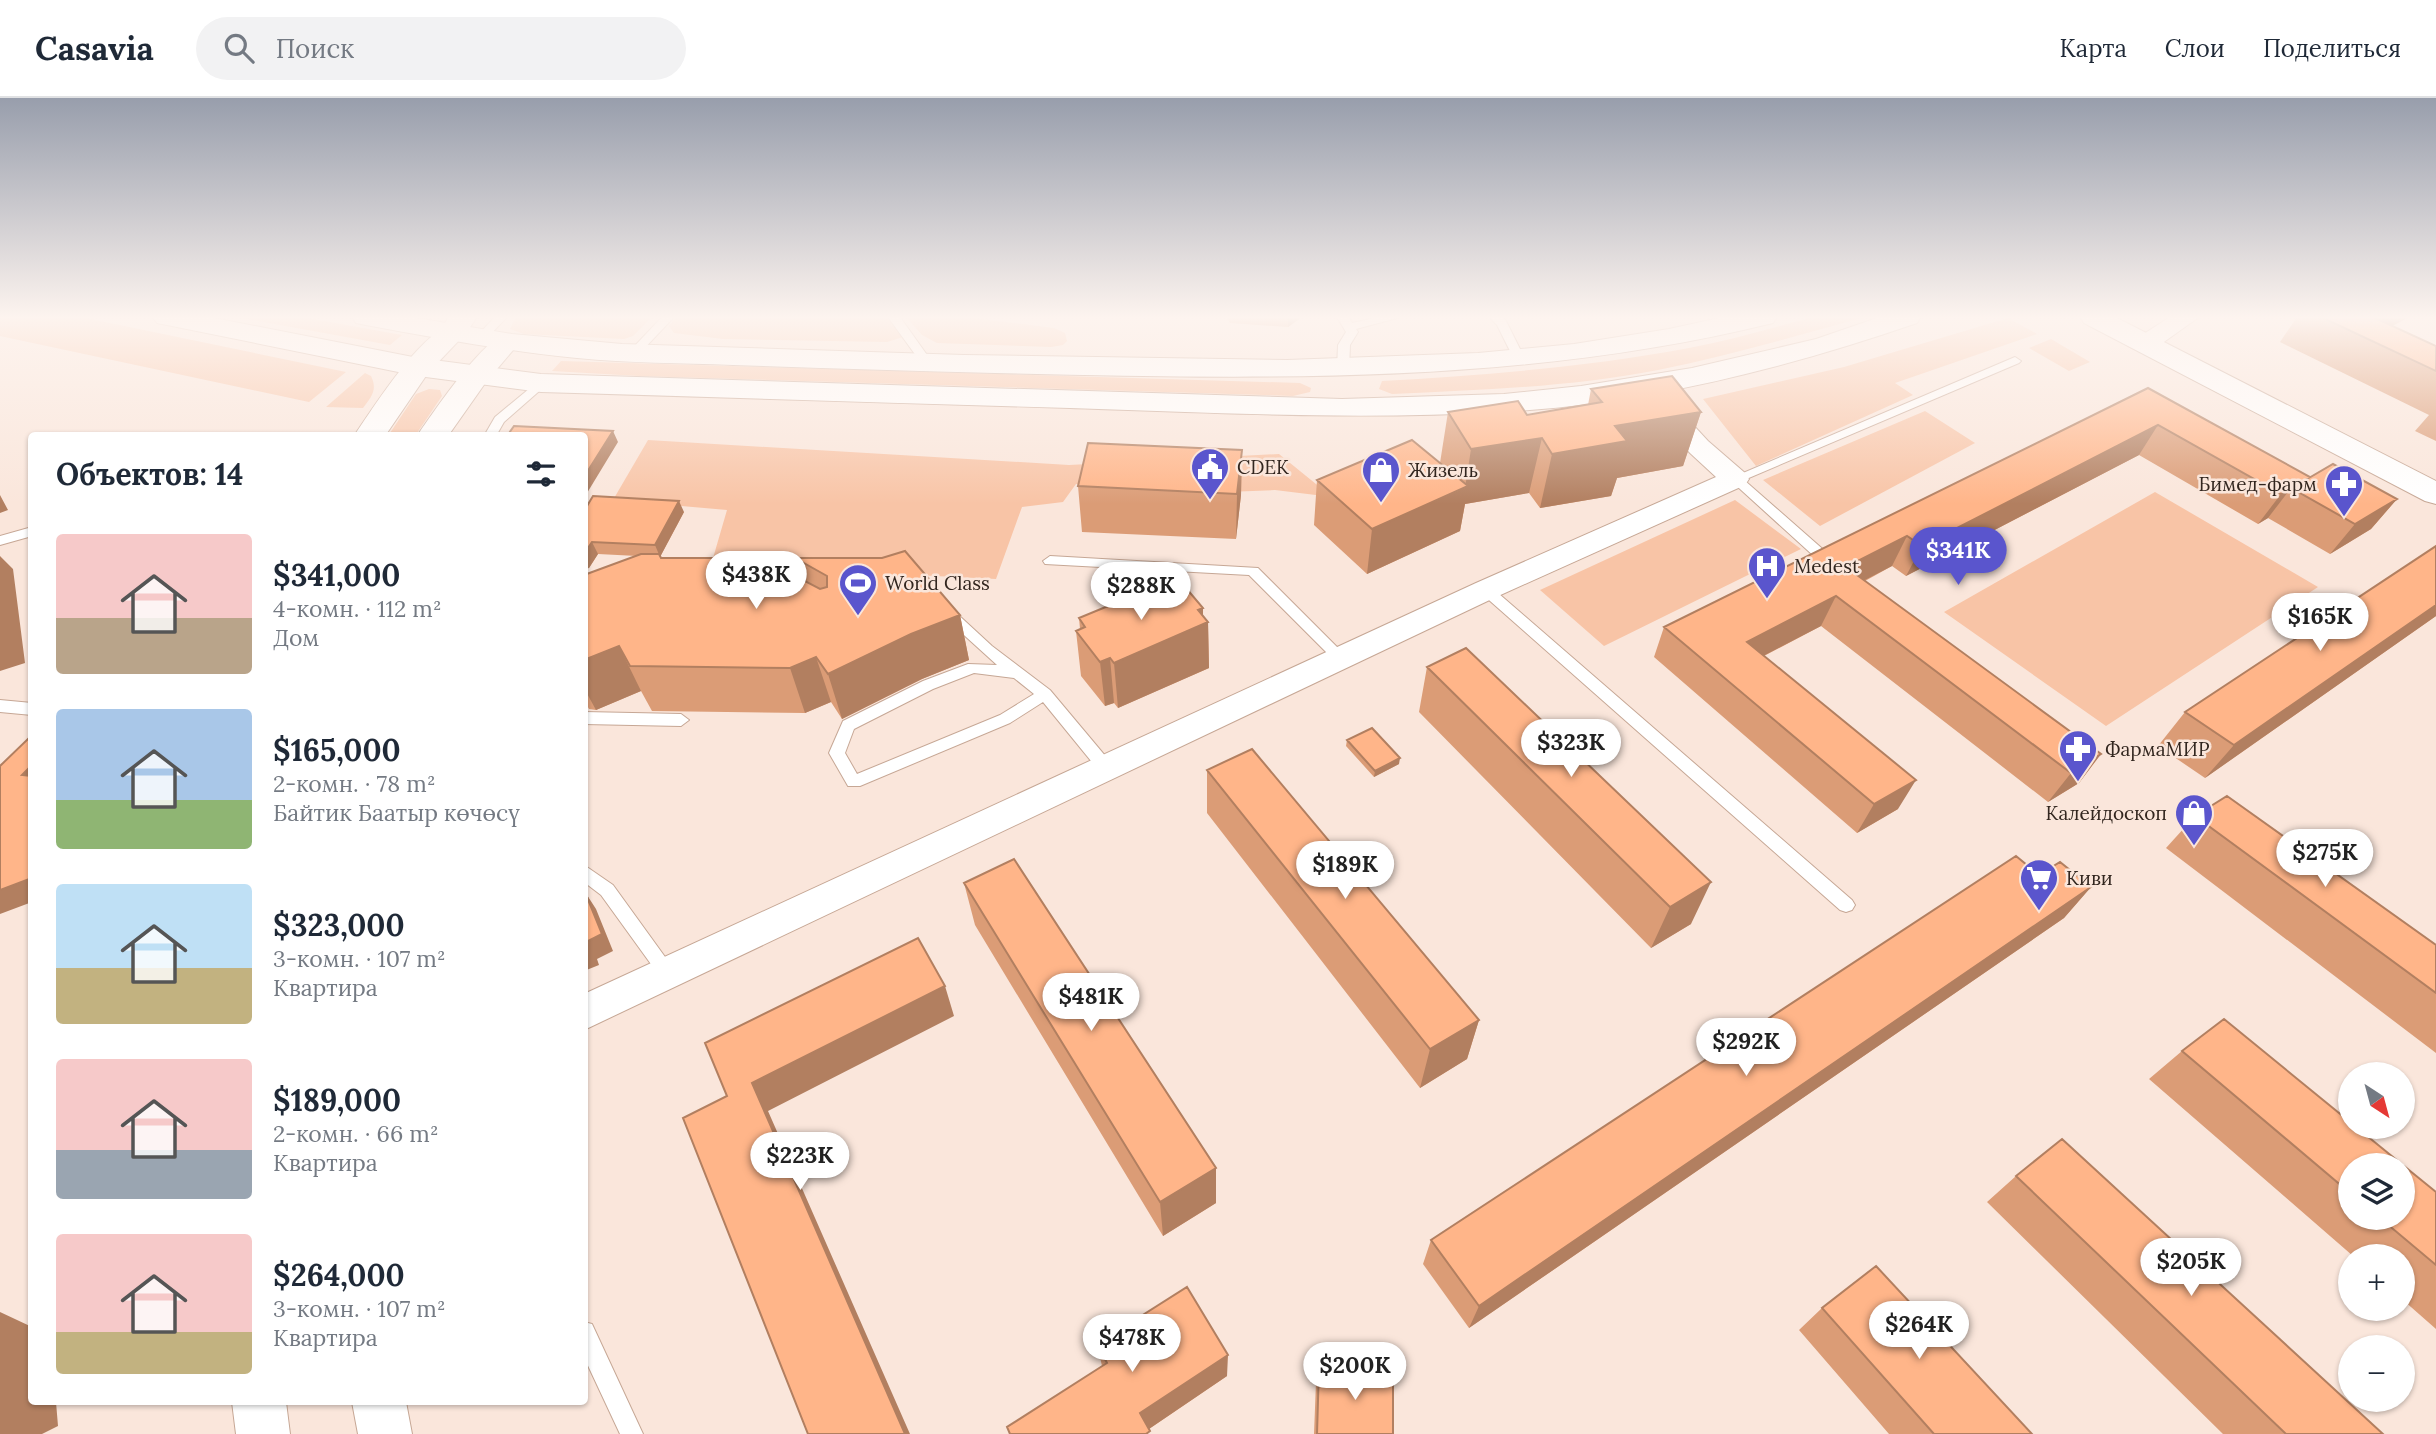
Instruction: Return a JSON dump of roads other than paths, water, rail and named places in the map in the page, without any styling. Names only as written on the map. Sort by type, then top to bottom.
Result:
[{"type":"main road","points":[[372,432],[409,379]]},
{"type":"main road","points":[[435,432],[474,379]]},
{"type":"main road","points":[[507,379],[541,383],[1342,408],[1504,403],[1675,379]]},
{"type":"main road","points":[[1342,408],[1343,379]]},
{"type":"main road","points":[[2214,379],[2436,494]]},
{"type":"main road","points":[[259,1405],[263,1434]]},
{"type":"main road","points":[[380,1405],[385,1434]]},
{"type":"street","points":[[588,1011],[1486,590],[1735,479],[1699,447],[1646,385]]},
{"type":"lane","points":[[1821,555],[1735,479],[1971,379]]},
{"type":"lane","points":[[492,432],[499,420],[541,383]]},
{"type":"lane","points":[[0,541],[28,532]]},
{"type":"lane","points":[[1050,561],[1253,571],[1341,658]]},
{"type":"lane","points":[[1486,590],[1846,905]]},
{"type":"lane","points":[[936,602],[987,650],[1045,694],[1106,768]]},
{"type":"lane","points":[[1018,673],[973,668],[928,685],[848,725],[837,753],[854,782],[1005,719],[1045,694]]},
{"type":"lane","points":[[0,706],[28,709]]},
{"type":"lane","points":[[588,718],[681,720]]},
{"type":"lane","points":[[588,875],[607,890],[667,973]]},
{"type":"lane","points":[[588,1340],[632,1434]]},
{"type":"place","name":"CDEK","points":[[1210,501]]},
{"type":"place","name":"Жизель","points":[[1381,504]]},
{"type":"place","name":"Бимед-фарм","points":[[2344,518]]},
{"type":"place","name":"Medest","points":[[1767,600]]},
{"type":"place","name":"World Class","points":[[858,617]]},
{"type":"place","name":"ФармаМИР","points":[[2078,783]]},
{"type":"place","name":"Калейдоскоп","points":[[2194,847]]},
{"type":"place","name":"Киви","points":[[2039,912]]}]
